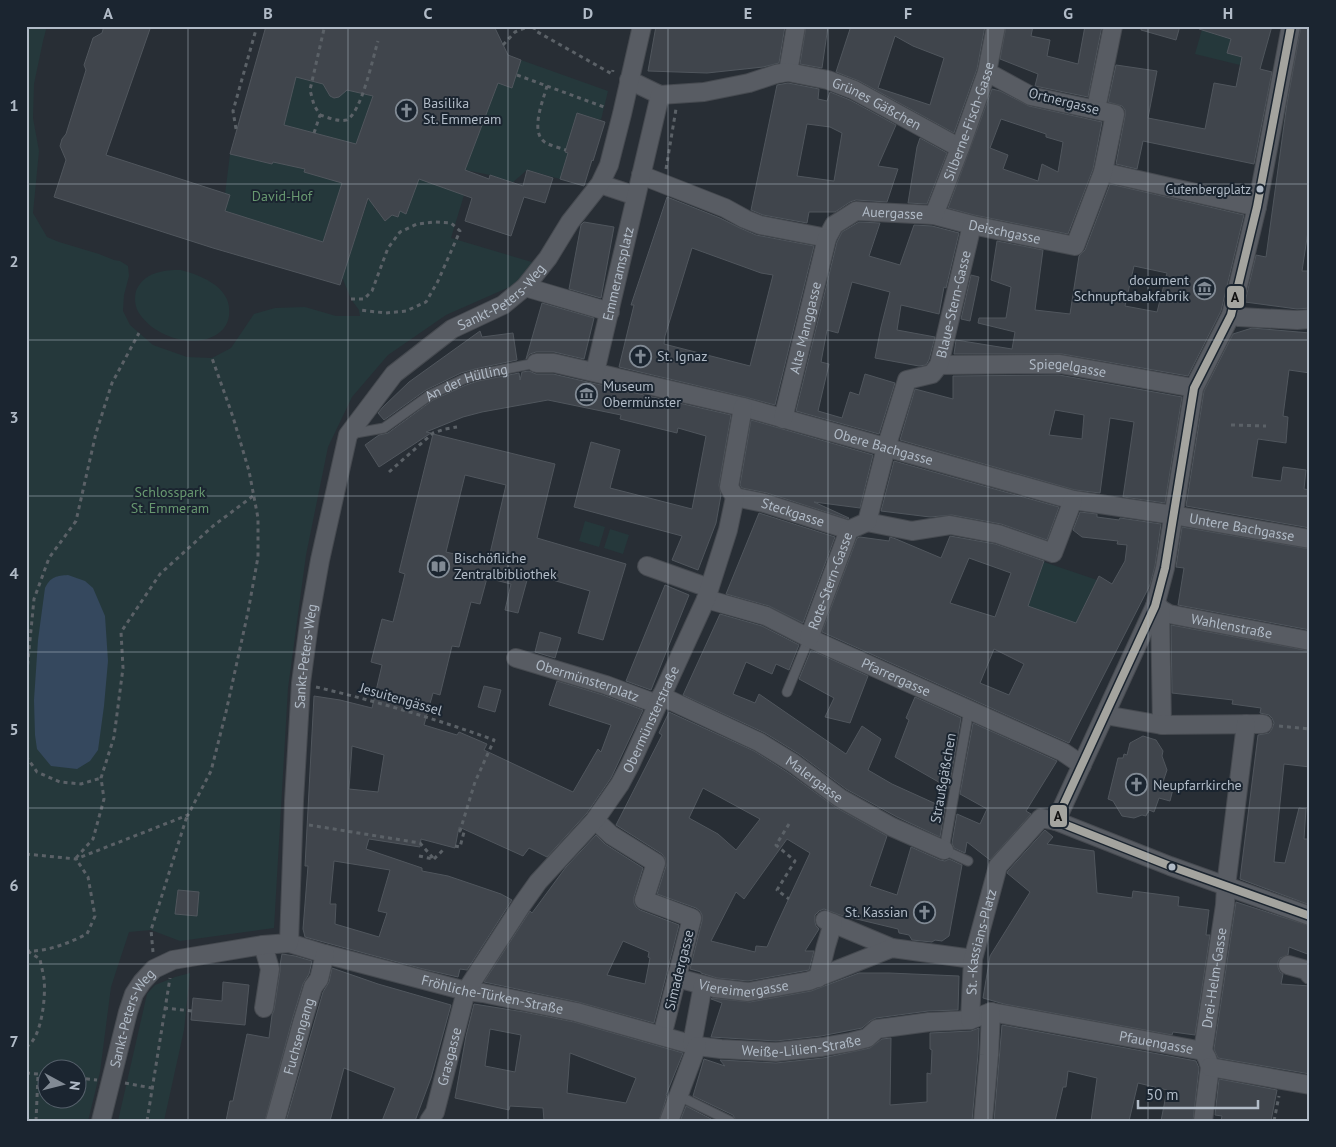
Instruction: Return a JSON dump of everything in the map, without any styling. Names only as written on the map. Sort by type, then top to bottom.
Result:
[{"type":"street","name":"Sankt-Peters-Weg","points":[[101,1121],[134,994],[154,969],[174,960],[263,945],[289,943],[301,683],[320,560],[348,434],[394,374],[452,329],[503,305],[525,287],[548,258],[570,222],[600,184],[609,165],[642,26]]},
{"type":"street","points":[[629,80],[660,95],[704,92],[749,83],[788,72],[796,26]]},
{"type":"street","name":"Silberne-Fisch-Gasse","points":[[934,215],[987,72],[996,26]]},
{"type":"street","points":[[1096,109],[1113,26]]},
{"type":"street","points":[[1162,724],[1157,607],[1194,388],[1231,315],[1257,207],[1292,26]]},
{"type":"street","name":"Grünes Gäßchen","points":[[788,72],[828,80],[854,90],[960,148]]},
{"type":"street","name":"Ortnergasse","points":[[987,72],[1031,96],[1115,114],[1102,172]]},
{"type":"street","name":"Emmeramsplatz","points":[[595,372],[660,95]]},
{"type":"street","points":[[1102,172],[1257,207]]},
{"type":"street","name":"Deischgasse","points":[[934,215],[972,225],[1075,246],[1102,172]]},
{"type":"street","points":[[641,175],[725,208],[745,220],[760,225],[827,238]]},
{"type":"street","points":[[600,184],[636,196]]},
{"type":"street","name":"Auergasse","points":[[827,238],[834,225],[856,211],[934,215]]},
{"type":"street","name":"Blaue-Stern-Gasse","points":[[886,448],[907,380],[932,374],[939,365],[972,225]]},
{"type":"street","name":"Alte Manggasse","points":[[783,418],[827,238]]},
{"type":"street","points":[[525,287],[610,312]]},
{"type":"street","points":[[1231,315],[1297,320],[1310,319]]},
{"type":"street","name":"An der Hülling","points":[[536,363],[554,363],[595,372]]},
{"type":"street","name":"Spiegelgasse","points":[[939,365],[1060,364],[1194,388]]},
{"type":"street","name":"Obere Bachgasse","points":[[595,372],[743,407],[1073,500],[1173,515]]},
{"type":"street","name":"Obermünsterstraße","points":[[466,991],[538,882],[594,820],[627,772],[708,593],[728,530],[735,496],[729,487],[743,407]]},
{"type":"street","name":"Rote-Stern-Gasse","points":[[808,638],[849,530],[867,522],[886,448]]},
{"type":"street","name":"Steckgasse","points":[[735,496],[764,503],[849,530]]},
{"type":"street","points":[[867,522],[912,531],[950,525],[998,534],[1053,553],[1073,500]]},
{"type":"street","name":"Untere Bachgasse","points":[[1173,515],[1310,539]]},
{"type":"street","points":[[647,566],[708,593]]},
{"type":"street","name":"Pfarrergasse","points":[[708,593],[766,616],[808,638],[1063,752],[1082,765]]},
{"type":"street","points":[[1157,607],[1056,821],[1170,866],[1310,916]]},
{"type":"street","name":"Wahlenstraße","points":[[1157,607],[1169,614],[1310,641]]},
{"type":"street","name":"Obermünsterplatz","points":[[516,658],[659,700]]},
{"type":"street","name":"Malergasse","points":[[659,700],[759,742],[793,763],[840,798],[892,827],[944,850]]},
{"type":"street","points":[[1105,715],[1162,724],[1255,724]]},
{"type":"street","name":"Drei-Helm-Gasse","points":[[1202,1051],[1225,904],[1232,888],[1255,724]]},
{"type":"street","name":"St. -Kassians-Platz","points":[[970,1020],[973,959],[998,866],[1041,818],[1056,821]]},
{"type":"street","name":"Simadergasse","points":[[594,820],[611,835],[656,863],[644,900],[692,918],[662,1036]]},
{"type":"street","points":[[813,980],[826,946],[829,922],[892,948],[973,959]]},
{"type":"street","name":"Fröhliche-Türken-Straße","points":[[289,943],[466,991],[576,1012],[695,1045]]},
{"type":"street","points":[[263,945],[270,969],[264,1008]]},
{"type":"street","name":"Viereimergasse","points":[[677,978],[716,988],[748,992],[813,980],[892,948]]},
{"type":"street","name":"Fuchsengang","points":[[275,1121],[305,1012],[313,987],[319,980],[325,954]]},
{"type":"street","points":[[1288,965],[1306,970],[1310,975]]},
{"type":"street","points":[[669,1121],[695,1045],[703,985]]},
{"type":"street","name":"Grasgasse","points":[[434,1118],[466,991]]},
{"type":"street","points":[[984,1121],[991,1012]]},
{"type":"street","name":"Pfauengasse","points":[[991,1012],[1202,1051],[1210,1067]]},
{"type":"street","name":"Weiße-Lilien-Straße","points":[[695,1045],[721,1049],[776,1052],[822,1047],[867,1038],[877,1029],[929,1022],[970,1020],[991,1012]]},
{"type":"street","points":[[1203,1121],[1210,1067],[1310,1085]]},
{"type":"lane","name":"An der Hülling","points":[[348,434],[384,428],[430,395],[464,379],[536,363]]},
{"type":"lane","points":[[787,692],[808,638]]},
{"type":"lane","name":"Straußgäßchen","points":[[944,850],[969,710]]},
{"type":"lane","name":"Malergasse","points":[[944,850],[968,861]]},
{"type":"lane","points":[[679,1096],[730,1121]]},
{"type":"path","points":[[236,129],[233,111],[257,26]]},
{"type":"path","points":[[503,45],[515,32],[530,26]]},
{"type":"path","points":[[534,26],[534,30],[612,74],[613,70]]},
{"type":"path","points":[[324,29],[310,90],[320,115],[337,120],[346,120],[354,114],[361,100],[378,42]]},
{"type":"path","points":[[517,75],[604,107]]},
{"type":"path","points":[[547,86],[537,122],[538,134],[546,143],[566,150]]},
{"type":"path","points":[[663,183],[679,93]]},
{"type":"path","points":[[314,133],[320,115]]},
{"type":"path","points":[[351,299],[364,299],[372,291],[388,248],[400,232],[417,224],[434,222],[451,223],[460,231],[438,281],[426,302],[406,311],[386,314],[359,310]]},
{"type":"path","points":[[26,681],[34,600],[49,558],[76,522],[96,434],[112,383],[139,333]]},
{"type":"path","points":[[154,969],[151,930],[188,816],[211,771],[248,612],[258,557],[258,518],[249,472],[234,417],[212,358]]},
{"type":"path","points":[[1232,425],[1266,426]]},
{"type":"path","points":[[389,472],[433,434],[457,427]]},
{"type":"path","points":[[76,859],[93,839],[104,799],[101,778],[114,738],[123,668],[121,632],[160,574],[213,526],[254,496]]},
{"type":"path","name":"Jesuitengässel","points":[[301,683],[340,692],[461,728],[494,740],[474,782],[460,831],[464,832],[460,847],[455,846]]},
{"type":"path","points":[[1255,724],[1310,729]]},
{"type":"path","points":[[26,756],[37,772],[60,782],[81,784],[101,778]]},
{"type":"path","points":[[26,854],[76,859],[188,816]]},
{"type":"path","points":[[293,824],[420,843],[434,860]]},
{"type":"path","points":[[789,824],[776,845],[795,861],[777,890],[789,899]]},
{"type":"path","points":[[434,860],[445,848]]},
{"type":"path","points":[[418,856],[434,860]]},
{"type":"path","points":[[28,952],[56,947],[72,942],[87,934],[95,916],[93,902],[88,877],[76,859]]},
{"type":"path","points":[[26,1047],[30,1045],[38,1030],[44,1003],[44,978],[40,959],[28,952]]},
{"type":"path","points":[[147,1121],[164,1008],[174,960]]},
{"type":"path","points":[[164,1008],[192,1011]]},
{"type":"path","points":[[26,1073],[38,1074],[36,1121]]},
{"type":"path","points":[[1274,1121],[1282,1080]]},
{"type":"path","points":[[111,1081],[152,1088]]},
{"type":"green space","name":"Schlosspark St. Emmeram","points":[[26,26],[47,26],[34,84],[33,118],[39,151],[33,213],[47,237],[120,261],[128,266],[129,276],[124,295],[123,311],[130,325],[153,345],[187,357],[212,358],[231,348],[254,314],[275,308],[305,307],[336,316],[360,316],[359,310],[351,299],[342,277],[369,198],[376,201],[374,209],[379,211],[383,218],[388,218],[392,215],[398,217],[400,211],[407,213],[415,187],[420,179],[464,195],[451,238],[535,263],[514,285],[446,315],[388,355],[352,397],[328,447],[306,555],[288,688],[274,928],[180,941],[151,930],[129,932],[111,987],[100,1072],[88,1121],[26,1121]]},
{"type":"green space","points":[[308,26],[329,85],[327,91],[334,98],[391,45],[356,144],[284,125]]},
{"type":"green space","points":[[1203,26],[1215,26],[1213,34],[1231,39],[1227,53],[1244,58],[1240,65],[1195,54]]},
{"type":"green space","points":[[521,60],[608,91],[601,120],[577,113],[565,152],[568,153],[560,179],[527,170],[512,183],[490,175],[465,170],[498,83],[512,88]]},
{"type":"green space","name":"David-Hof","points":[[230,154],[272,164],[273,162],[305,169],[305,172],[342,183],[323,242],[225,211]]},
{"type":"green space","points":[[181,270],[207,280],[215,285],[226,298],[229,306],[227,323],[220,332],[211,338],[188,341],[165,335],[146,321],[138,311],[135,303],[135,294],[139,285],[144,280],[155,273]]},
{"type":"green space","points":[[585,521],[605,527],[599,547],[579,541]]},
{"type":"green space","points":[[610,529],[629,535],[623,554],[604,548]]},
{"type":"green space","points":[[1044,562],[1097,580],[1076,623],[1028,606]]},
{"type":"green space","points":[[190,973],[184,1030],[164,1121],[118,1121],[147,994],[155,985]]},
{"type":"water","points":[[68,575],[85,581],[93,588],[105,616],[108,661],[98,750],[90,761],[77,769],[51,766],[37,749],[35,735],[34,700],[38,640],[45,588],[55,577]]},
{"type":"building","points":[[104,26],[151,26],[106,155],[230,195],[225,211],[323,242],[342,183],[304,172],[305,169],[273,162],[272,164],[230,154],[266,26],[494,26],[508,55],[521,60],[512,88],[498,83],[465,170],[489,179],[490,175],[523,186],[527,170],[553,178],[545,203],[524,197],[511,236],[465,221],[472,198],[419,179],[406,214],[400,211],[398,217],[392,215],[385,221],[368,198],[340,285],[213,248],[54,197],[66,160],[60,146],[62,139],[66,134],[86,70],[84,65],[93,38],[102,33]],"holes":[[[296,77],[323,84],[330,96],[334,98],[339,97],[347,90],[373,96],[356,144],[284,125]]]},
{"type":"building","points":[[656,26],[785,26],[779,63],[763,67],[707,73],[648,71]]},
{"type":"building","points":[[806,26],[828,26],[822,68],[800,64]]},
{"type":"building","points":[[851,26],[985,26],[977,69],[954,133],[859,81],[836,72]],"holes":[[[895,36],[913,46],[944,58],[930,105],[878,88]]]},
{"type":"building","points":[[1006,26],[1033,26],[1031,36],[1050,40],[1047,56],[1078,64],[1085,26],[1102,26],[1088,97],[1035,86],[1038,74],[1000,59]]},
{"type":"building","points":[[1141,26],[1180,26],[1176,40],[1141,30]]},
{"type":"building","points":[[1200,26],[1272,26],[1260,69],[1272,72],[1254,164],[1143,141],[1137,169],[1116,164],[1125,110],[1122,106],[1108,102],[1116,65],[1157,71],[1148,118],[1205,129],[1214,83],[1236,87],[1242,57],[1227,53],[1231,39],[1199,29]]},
{"type":"building","points":[[1301,26],[1310,26],[1310,218],[1302,271],[1310,271],[1310,308],[1297,309],[1245,302],[1256,255],[1266,257],[1287,103]]},
{"type":"building","points":[[788,83],[819,89],[818,99],[827,101],[830,92],[850,100],[896,125],[878,166],[898,169],[887,202],[856,200],[835,212],[809,212],[807,223],[763,215],[751,210],[777,85]],"holes":[[[807,124],[830,127],[842,133],[834,181],[797,176]]]},
{"type":"building","points":[[992,89],[1000,91],[1029,106],[1102,122],[1093,169],[1068,234],[948,208]],"holes":[[[1001,119],[1046,134],[1046,137],[1063,142],[1058,172],[1042,164],[1038,181],[1003,169],[1008,155],[990,148]]]},
{"type":"building","points":[[577,113],[605,122],[584,186],[560,179],[568,153],[565,152]]},
{"type":"building","points":[[920,138],[947,153],[927,204],[908,203]]},
{"type":"building","points":[[1110,184],[1244,215],[1221,311],[1188,376],[1062,354],[954,354],[956,340],[1012,349],[1015,332],[978,323],[979,318],[1006,318],[1011,287],[991,280],[997,241],[1043,250],[1035,310],[1070,314],[1079,256],[1085,250]],"holes":[[[1134,266],[1167,273],[1157,312],[1125,306]]]},
{"type":"building","points":[[667,197],[756,235],[814,246],[775,405],[619,367],[634,305],[631,305]],"holes":[[[692,248],[761,273],[773,275],[750,366],[664,344]]]},
{"type":"building","points":[[584,222],[614,227],[601,298],[569,289],[581,225]]},
{"type":"building","points":[[859,222],[880,223],[869,256],[900,265],[914,225],[932,226],[959,233],[946,288],[944,287],[939,314],[901,305],[897,330],[935,337],[926,365],[919,366],[875,358],[890,292],[852,282],[838,333],[827,330],[821,362],[829,364],[818,411],[842,418],[850,392],[859,395],[865,374],[895,383],[879,434],[796,411],[837,242],[842,232]]},
{"type":"building","points":[[971,275],[979,277],[970,321],[961,319]]},
{"type":"building","points":[[542,303],[594,318],[584,359],[554,352],[536,352],[530,354],[526,359]]},
{"type":"building","points":[[1252,328],[1310,333],[1310,373],[1289,370],[1283,416],[1288,417],[1286,443],[1258,439],[1252,477],[1281,481],[1283,467],[1306,470],[1304,489],[1310,490],[1310,528],[1186,506],[1204,391],[1233,334]]},
{"type":"building","points":[[480,331],[482,337],[513,333],[517,360],[461,373],[426,390],[384,420],[378,413],[409,382]]},
{"type":"building","points":[[529,371],[536,374],[553,374],[731,415],[719,485],[721,495],[716,523],[698,570],[672,560],[682,536],[574,507],[591,442],[620,450],[610,488],[692,509],[706,436],[678,428],[677,433],[620,419],[621,415],[548,400],[463,417],[426,432],[431,433],[379,467],[365,445],[379,435],[388,433],[433,400],[466,385],[519,373],[520,380],[522,372]]},
{"type":"building","points":[[1059,375],[1182,397],[1165,503],[1123,497],[1134,422],[1110,418],[1100,493],[1075,490],[900,440],[915,389],[953,399],[953,376]],"holes":[[[1055,410],[1084,415],[1082,439],[1049,435]]]},
{"type":"building","points":[[751,420],[873,455],[860,508],[814,502],[848,519],[767,493],[742,488],[740,485]]},
{"type":"building","points":[[433,434],[555,464],[537,538],[626,564],[603,640],[578,633],[590,591],[529,573],[518,613],[505,610],[511,584],[487,578],[480,604],[471,602],[459,647],[452,646],[440,695],[433,693],[424,725],[457,735],[459,732],[487,744],[484,750],[573,792],[598,749],[601,752],[611,725],[549,705],[557,681],[643,710],[611,778],[587,813],[547,857],[529,848],[523,856],[459,827],[455,848],[421,839],[420,847],[369,839],[366,849],[422,868],[422,871],[448,876],[501,894],[512,900],[467,970],[460,969],[458,977],[305,937],[303,929],[308,866],[305,866],[314,696],[372,708],[382,665],[371,662],[382,619],[393,622],[405,574],[399,572]],"holes":[[[465,475],[506,485],[488,562],[446,552]],[[352,746],[384,755],[378,792],[349,789]],[[334,861],[390,870],[378,911],[387,913],[379,937],[335,924],[336,904],[330,904]]]},
{"type":"building","points":[[894,461],[1059,507],[1047,540],[1001,524],[952,515],[930,517],[881,511]]},
{"type":"building","points":[[1080,512],[1097,514],[1097,517],[1119,520],[1120,518],[1161,524],[1155,566],[1150,585],[1069,743],[822,632],[857,538],[860,537],[889,541],[890,537],[941,558],[950,536],[995,544],[1044,561],[1028,606],[1076,623],[1099,576],[1112,584],[1125,561],[1127,545],[1117,544],[1118,541],[1082,537],[1073,530]],"holes":[[[969,558],[1011,573],[995,617],[950,603]],[[994,649],[1024,664],[1009,695],[980,683]]]},
{"type":"building","points":[[759,513],[835,537],[803,623],[769,606],[726,594]]},
{"type":"building","points":[[1182,527],[1310,549],[1310,630],[1178,605],[1184,568],[1176,567]]},
{"type":"building","points":[[665,585],[689,595],[651,690],[626,681]]},
{"type":"building","points":[[720,614],[762,626],[799,645],[789,670],[776,664],[772,674],[746,662],[733,694],[755,703],[759,694],[846,754],[862,726],[881,739],[868,770],[892,784],[945,808],[940,837],[897,817],[846,789],[799,754],[765,733],[683,695]]},
{"type":"building","points":[[1171,625],[1310,651],[1310,767],[1284,764],[1274,862],[1285,863],[1299,808],[1306,809],[1304,839],[1310,839],[1310,905],[1240,879],[1258,735],[1269,733],[1274,723],[1269,715],[1260,713],[1261,708],[1232,704],[1233,700],[1172,693]]},
{"type":"building","points":[[540,632],[561,638],[555,658],[535,652]]},
{"type":"building","points":[[811,650],[868,676],[850,723],[825,717],[834,698],[799,679]]},
{"type":"building","points":[[484,686],[501,690],[495,712],[478,707]]},
{"type":"building","points":[[915,697],[961,718],[949,788],[895,757],[909,720],[906,718]]},
{"type":"building","points":[[669,712],[754,751],[835,807],[887,836],[870,886],[897,895],[911,847],[940,860],[945,861],[949,859],[962,865],[949,936],[942,941],[912,940],[909,935],[899,933],[898,929],[840,915],[824,909],[815,915],[816,926],[819,929],[805,951],[814,951],[809,970],[748,981],[717,978],[690,969],[702,921],[700,911],[657,894],[666,866],[665,858],[662,854],[616,825],[662,735],[659,733]],"holes":[[[703,788],[760,819],[736,850],[718,834],[689,818]],[[787,839],[810,853],[767,947],[756,946],[755,952],[711,941],[736,892],[744,899]]]},
{"type":"building","points":[[973,723],[1057,761],[1026,811],[1031,814],[990,860],[967,842],[965,853],[954,848],[952,843],[957,814],[980,824],[987,809],[960,794]]},
{"type":"building","name":"Neupfarrkirche","points":[[1143,736],[1156,740],[1163,751],[1162,756],[1167,770],[1163,782],[1174,785],[1170,801],[1159,798],[1154,812],[1149,810],[1146,816],[1142,815],[1134,818],[1122,816],[1113,801],[1108,799],[1118,758],[1123,758],[1124,754],[1127,755],[1130,743]]},
{"type":"building","points":[[1045,830],[1053,837],[1047,844],[1094,851],[1097,893],[1132,898],[1133,891],[1179,897],[1178,906],[1209,910],[1206,935],[1210,935],[1195,1035],[1173,1032],[1172,1035],[1004,1004],[983,998],[990,956],[1030,892],[1007,873]]},
{"type":"building","points":[[596,835],[605,844],[643,868],[634,897],[636,907],[679,925],[654,1023],[578,1002],[484,982],[530,911],[532,913],[566,867]],"holes":[[[623,941],[649,952],[648,957],[650,958],[645,984],[607,975]]]},
{"type":"building","points":[[178,890],[199,892],[197,916],[175,914]]},
{"type":"building","points":[[1236,902],[1310,926],[1310,955],[1289,947],[1288,955],[1280,958],[1278,967],[1283,974],[1281,984],[1310,986],[1310,1074],[1218,1058],[1214,1049]]},
{"type":"building","points":[[282,954],[312,961],[293,1017],[265,1121],[226,1121],[230,1101],[233,1101],[247,1034],[269,1038]]},
{"type":"building","points":[[332,968],[378,984],[451,1005],[431,1078],[415,1121],[382,1121],[395,1088],[344,1068],[330,1121],[286,1121],[323,992],[329,982]]},
{"type":"building","points":[[859,973],[959,976],[958,1010],[928,1011],[876,1018],[862,1028],[821,1036],[776,1041],[711,1037],[722,1003],[712,998],[750,1002],[811,991]]},
{"type":"building","points":[[223,982],[249,985],[245,1025],[191,1020],[193,998],[222,1001]]},
{"type":"building","points":[[474,1004],[574,1022],[683,1053],[666,1095],[659,1121],[544,1121],[543,1108],[510,1106],[509,1110],[455,1098],[466,1036]],"holes":[[[490,1029],[521,1035],[515,1072],[485,1066]],[[570,1053],[636,1078],[626,1103],[567,1093]]]},
{"type":"building","points":[[1002,1025],[1196,1061],[1199,1068],[1193,1121],[1161,1121],[1167,1090],[1138,1083],[1129,1121],[1091,1121],[1097,1078],[1068,1071],[1066,1087],[1063,1087],[1055,1121],[994,1121]]},
{"type":"building","points":[[979,1028],[972,1121],[736,1121],[733,1115],[693,1096],[704,1059],[725,1066],[720,1060],[776,1063],[823,1058],[870,1048],[882,1039],[891,1038],[890,1105],[927,1102],[927,1073],[931,1074],[932,1050],[930,1049],[930,1033],[971,1031]]},
{"type":"building","points":[[1219,1079],[1277,1090],[1271,1121],[1221,1121],[1222,1116],[1215,1115]]},
{"type":"building","points":[[686,1106],[715,1121],[680,1121]]},
{"type":"transit line","name":"A","points":[[1291,26],[1257,207],[1231,315],[1194,388],[1165,568],[1155,606],[1056,821],[1170,866],[1310,916]]},
{"type":"place","name":"Basilika St. Emmeram","points":[[407,111]]},
{"type":"place","name":"Gutenbergplatz","points":[[1260,189]]},
{"type":"place","name":"document Schnupftabakfabrik","points":[[1205,288]]},
{"type":"place","name":"St. Ignaz","points":[[641,356]]},
{"type":"place","name":"Museum Obermünster","points":[[587,394]]},
{"type":"place","name":"Bischöfliche Zentralbibliothek","points":[[438,566]]},
{"type":"place","name":"Neupfarrkirche","points":[[1137,785]]},
{"type":"place","name":"St. Kassian","points":[[924,912]]}]
